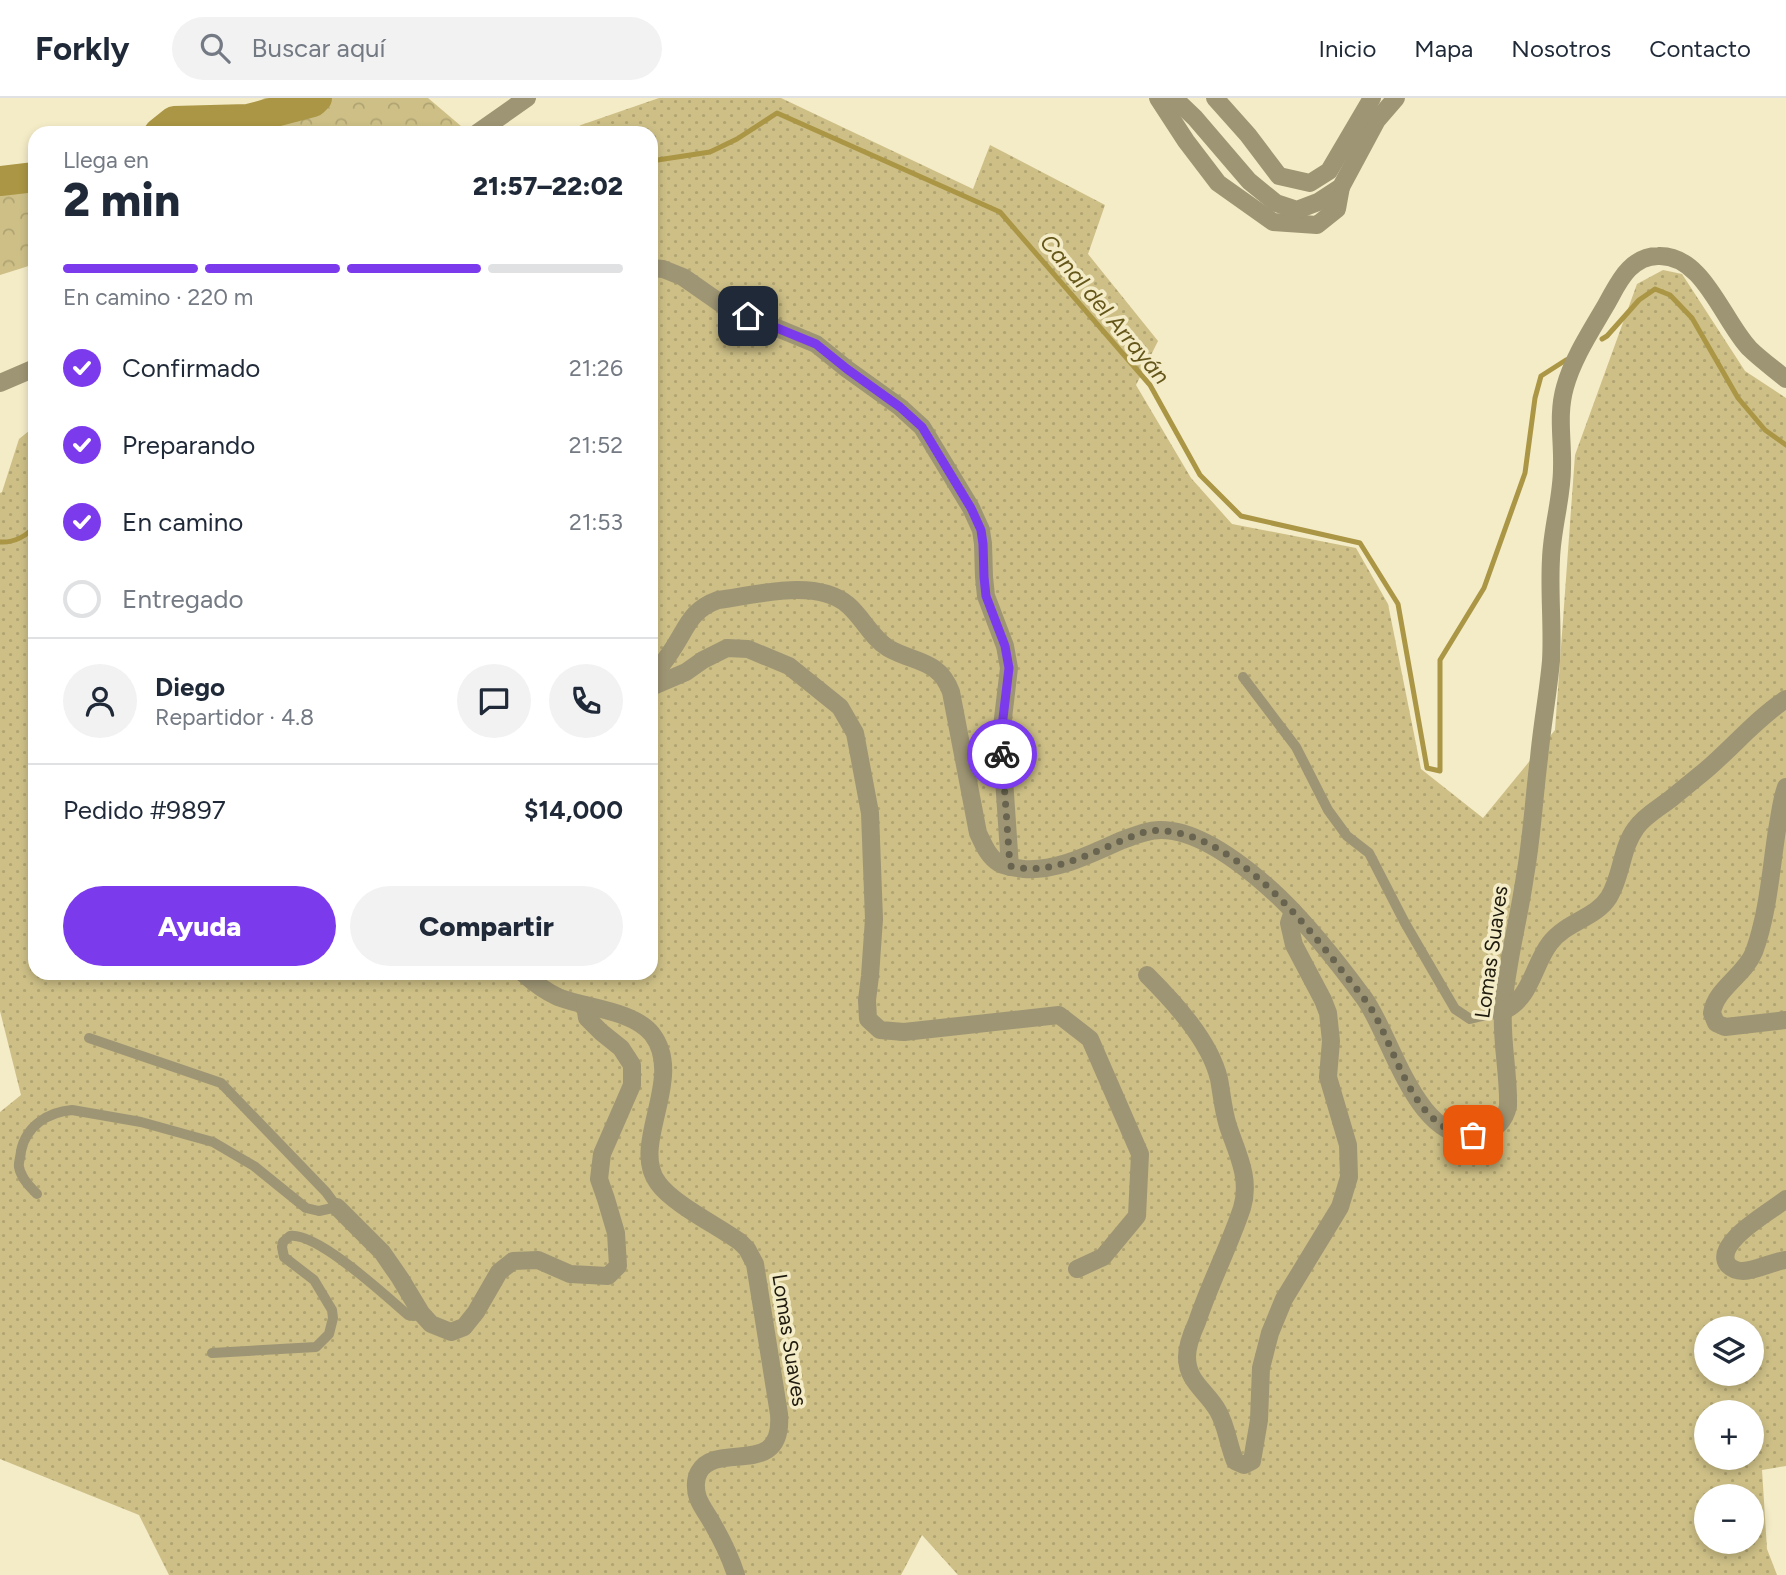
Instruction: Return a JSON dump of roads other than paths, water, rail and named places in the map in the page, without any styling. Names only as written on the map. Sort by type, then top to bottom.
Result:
[{"type":"street","points":[[487,126],[527,98]]},
{"type":"street","points":[[1158,98],[1218,183],[1273,222],[1317,225],[1337,209],[1341,187],[1371,110]]},
{"type":"street","points":[[1174,98],[1195,118],[1249,181],[1276,203],[1297,210],[1318,202],[1341,187]]},
{"type":"street","points":[[1215,98],[1279,176],[1310,183],[1329,171],[1371,110],[1396,98]]},
{"type":"street","name":"Lomas Suaves","points":[[1010,866],[1027,869],[1054,866],[1091,854],[1137,834],[1160,830],[1190,835],[1205,842],[1270,888],[1307,927],[1368,1005],[1418,1100],[1436,1121],[1450,1131],[1465,1135],[1481,1134],[1495,1128],[1507,1112],[1503,1011],[1526,873],[1548,699],[1552,633],[1551,560],[1562,470],[1560,416],[1569,375],[1619,282],[1637,262],[1659,256],[1676,259],[1694,270],[1749,348],[1786,379]]},
{"type":"street","points":[[658,269],[683,277],[726,307],[816,344],[900,407],[922,427],[971,508],[981,530],[986,596],[1005,646],[1009,668],[1001,735],[1010,866],[998,863],[987,851],[978,833],[951,692],[943,675],[929,664],[898,653],[880,642],[853,610],[838,598],[821,592],[797,591],[710,603],[692,617],[658,669]]},
{"type":"street","points":[[0,383],[28,371]]},
{"type":"street","points":[[658,684],[686,672],[727,648],[748,649],[789,666],[840,707],[855,733],[870,813],[874,919],[867,1000],[868,1019],[880,1030],[904,1032],[1059,1015],[1090,1039],[1140,1154],[1137,1216],[1104,1257],[1077,1269]]},
{"type":"street","points":[[1503,1011],[1515,1005],[1524,994],[1552,940],[1569,925],[1598,909],[1610,896],[1625,848],[1636,827],[1786,699]]},
{"type":"street","points":[[1786,788],[1768,891],[1754,951],[1744,970],[1716,999],[1712,1013],[1714,1020],[1726,1027],[1786,1020]]},
{"type":"street","points":[[1147,975],[1181,1012],[1196,1032],[1211,1060],[1219,1078],[1222,1105],[1245,1177],[1241,1210],[1203,1304],[1189,1343],[1186,1361],[1192,1378],[1217,1409],[1225,1424],[1235,1461],[1244,1465],[1252,1461],[1256,1444],[1261,1368],[1270,1332],[1284,1299],[1340,1208],[1349,1177],[1348,1145],[1328,1077],[1331,1041],[1328,1013],[1294,945],[1289,923],[1293,911]]},
{"type":"street","name":"Lomas Suaves","points":[[532,980],[561,998],[631,1019],[652,1034],[660,1050],[663,1080],[649,1152],[655,1180],[666,1192],[740,1241],[755,1264],[779,1414],[778,1432],[770,1446],[759,1454],[707,1463],[699,1472],[696,1484],[698,1499],[720,1538],[736,1575]]},
{"type":"street","points":[[337,1207],[382,1252],[421,1313],[440,1329],[452,1332],[464,1327],[499,1272],[513,1261],[538,1260],[570,1274],[608,1276],[618,1266],[615,1234],[599,1179],[601,1154],[632,1085],[632,1065],[621,1048],[587,1018],[584,1004]]},
{"type":"street","points":[[1786,1199],[1732,1240],[1726,1251],[1726,1258],[1730,1266],[1740,1271],[1786,1260]]},
{"type":"lane","points":[[1243,677],[1296,747],[1328,810],[1347,836],[1369,853],[1405,923],[1455,1009],[1470,1019],[1503,1011]]},
{"type":"lane","points":[[37,1194],[26,1183],[19,1166],[23,1142],[41,1120],[61,1111],[72,1110],[141,1122],[213,1142],[254,1166],[306,1208],[319,1211],[337,1207],[326,1192],[220,1083],[89,1038]]},
{"type":"lane","points":[[212,1353],[316,1347],[325,1339],[332,1326],[332,1310],[314,1280],[284,1257],[283,1242],[290,1236],[300,1236],[341,1259],[408,1315],[421,1313]]},
{"type":"waterway","points":[[168,126],[174,121],[248,119],[313,102],[317,98]]},
{"type":"waterway","name":"Canal del Arrayán","points":[[658,160],[710,152],[737,139],[777,113],[1000,212],[1150,385],[1200,475],[1241,516],[1360,543],[1398,604],[1427,768],[1440,771],[1440,660],[1484,588],[1525,473],[1535,398],[1541,376],[1566,360]]},
{"type":"waterway","points":[[0,181],[28,178]]},
{"type":"waterway","name":"Canal del Arrayán","points":[[1602,339],[1639,300],[1655,289],[1670,295],[1692,318],[1738,398],[1765,430],[1786,445]]},
{"type":"waterway","name":"Canal del Arrayán","points":[[0,542],[20,538],[28,533]]}]
